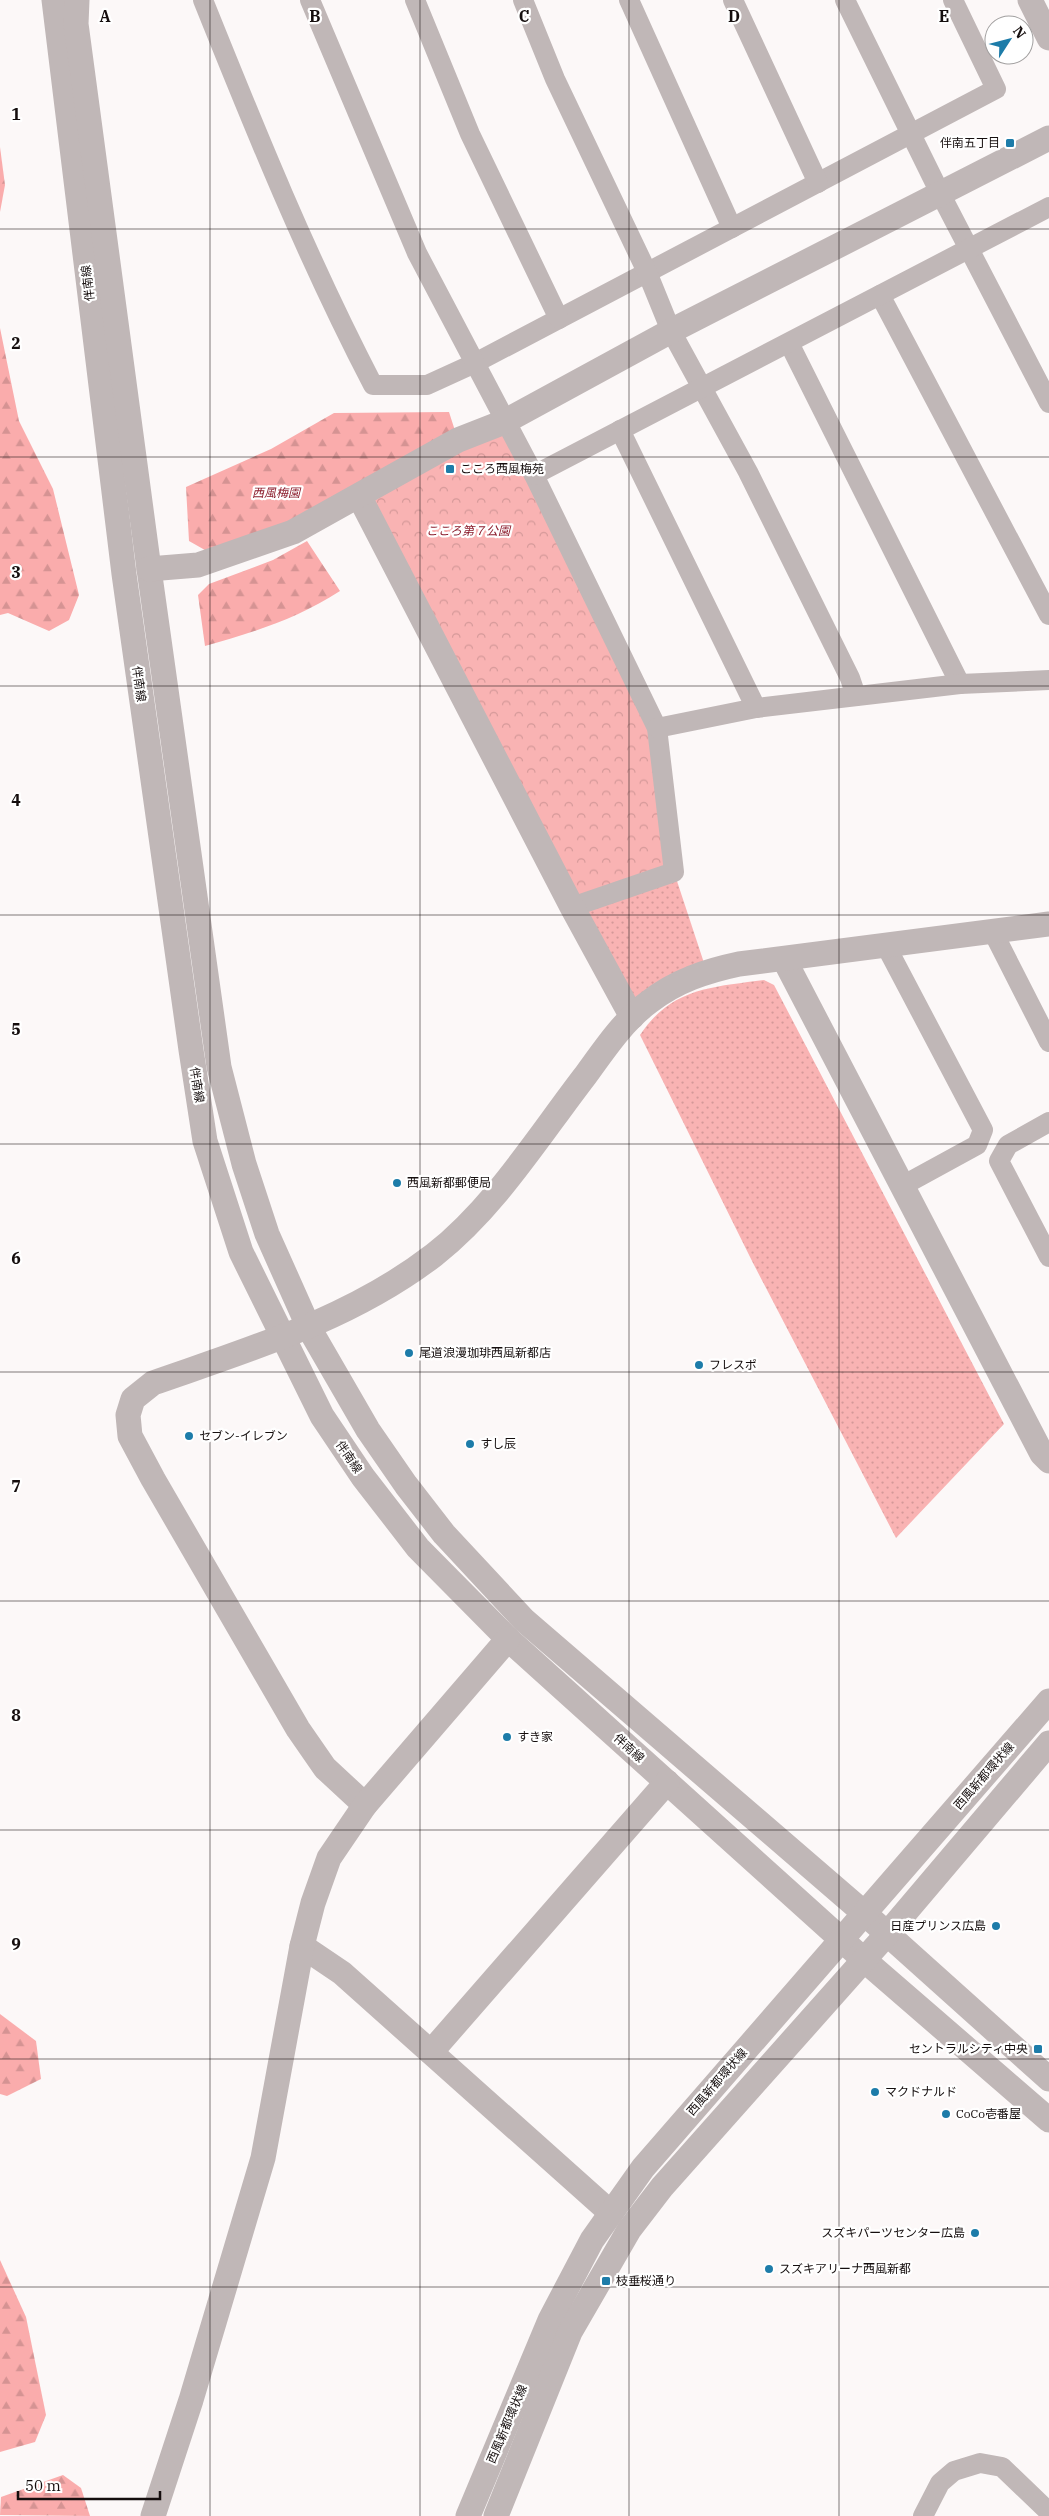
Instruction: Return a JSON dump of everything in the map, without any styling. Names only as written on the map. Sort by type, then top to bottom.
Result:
[{"type":"street","name":"伴南線","points":[[54,0],[124,574],[205,1141],[241,1252],[322,1416],[363,1477],[418,1548],[508,1639],[862,1959],[1049,2120]]},
{"type":"street","name":"伴南線","points":[[77,0],[76,24],[149,569],[219,1067],[244,1164],[267,1234],[309,1328],[368,1430],[406,1485],[444,1534],[524,1620],[864,1913],[1049,2079]]},
{"type":"street","points":[[203,0],[279,190],[329,300],[373,384],[427,385],[474,364],[996,89],[953,0]]},
{"type":"street","points":[[310,0],[417,253],[504,422],[534,475],[657,728],[674,872],[572,907]]},
{"type":"street","points":[[415,0],[470,134],[559,319]]},
{"type":"street","points":[[523,0],[555,79],[648,272],[671,331],[752,480],[850,678],[856,696]]},
{"type":"street","points":[[629,0],[732,228]]},
{"type":"street","points":[[733,0],[818,183]]},
{"type":"street","points":[[845,0],[910,134],[1049,403]]},
{"type":"street","points":[[1030,0],[1049,38]]},
{"type":"street","points":[[149,569],[198,565],[293,532],[458,440],[504,422],[671,331],[941,195],[1049,138]]},
{"type":"street","points":[[534,475],[1049,207]]},
{"type":"street","points":[[880,295],[1049,615]]},
{"type":"street","points":[[789,343],[960,684]]},
{"type":"street","points":[[620,430],[756,708]]},
{"type":"street","points":[[359,496],[572,907],[632,1017]]},
{"type":"street","points":[[657,728],[756,708],[960,684],[1049,680]]},
{"type":"street","points":[[365,1805],[325,1768],[298,1728],[153,1478],[130,1436],[128,1415],[133,1398],[153,1382],[309,1328],[395,1281],[434,1255],[469,1223],[500,1188],[614,1037],[632,1017],[662,993],[691,977],[739,964],[1049,924]]},
{"type":"street","points":[[993,932],[1049,1042]]},
{"type":"street","points":[[886,946],[983,1130],[977,1145],[902,1186]]},
{"type":"street","points":[[784,959],[1038,1446],[1049,1461]]},
{"type":"street","points":[[1049,1122],[1008,1145],[999,1161],[1049,1257]]},
{"type":"street","points":[[153,2516],[191,2400],[263,2158],[302,1946],[313,1903],[329,1858],[365,1805],[508,1639]]},
{"type":"street","name":"西風新都環状線","points":[[468,2516],[550,2320],[592,2240],[643,2168],[840,1938],[1049,1701]]},
{"type":"street","name":"西風新都環状線","points":[[496,2516],[570,2332],[629,2230],[662,2187],[862,1959],[887,1934],[1049,1743]]},
{"type":"street","points":[[431,2052],[667,1782]]},
{"type":"street","points":[[302,1946],[342,1973],[611,2213]]},
{"type":"street","points":[[922,2516],[940,2483],[954,2471],[980,2463],[1002,2467],[1049,2512]]},
{"type":"green space","points":[[0,147],[5,185],[0,212]]},
{"type":"green space","points":[[0,328],[19,421],[53,489],[79,595],[69,620],[49,631],[8,613],[0,615]]},
{"type":"green space","name":"西風梅園","points":[[449,412],[458,440],[219,558],[189,541],[186,487],[271,449],[334,413]]},
{"type":"green space","name":"こころ第７公園","points":[[504,422],[657,728],[674,872],[572,907],[359,496]]},
{"type":"green space","points":[[307,541],[340,591],[291,617],[258,630],[205,646],[198,595],[209,584],[273,560]]},
{"type":"green space","points":[[674,872],[707,972],[632,1017],[572,907]]},
{"type":"green space","points":[[764,980],[774,985],[1004,1424],[896,1538],[753,1263],[640,1035],[652,1019],[665,1008],[694,992]]},
{"type":"green space","points":[[0,2014],[36,2041],[41,2079],[7,2096],[0,2094]]},
{"type":"green space","points":[[0,2260],[26,2317],[46,2415],[35,2442],[0,2452]]},
{"type":"green space","points":[[63,2475],[81,2488],[90,2516],[0,2515],[1,2497]]},
{"type":"place","name":"伴南五丁目","points":[[1010,143]]},
{"type":"place","name":"こころ西風梅苑","points":[[450,469]]},
{"type":"place","name":"西風新都郵便局","points":[[397,1183]]},
{"type":"place","name":"尾道浪漫珈琲西風新都店","points":[[409,1353]]},
{"type":"place","name":"フレスポ","points":[[699,1365]]},
{"type":"place","name":"セブン-イレブン","points":[[189,1436]]},
{"type":"place","name":"すし辰","points":[[470,1444]]},
{"type":"place","name":"すき家","points":[[507,1737]]},
{"type":"place","name":"日産プリンス広島","points":[[996,1926]]},
{"type":"place","name":"セントラルシティ中央","points":[[1038,2049]]},
{"type":"place","name":"マクドナルド","points":[[875,2092]]},
{"type":"place","name":"CoCo壱番屋","points":[[946,2114]]},
{"type":"place","name":"スズキパーツセンター広島","points":[[975,2233]]},
{"type":"place","name":"スズキアリーナ西風新都","points":[[769,2269]]},
{"type":"place","name":"枝垂桜通り","points":[[606,2281]]}]
